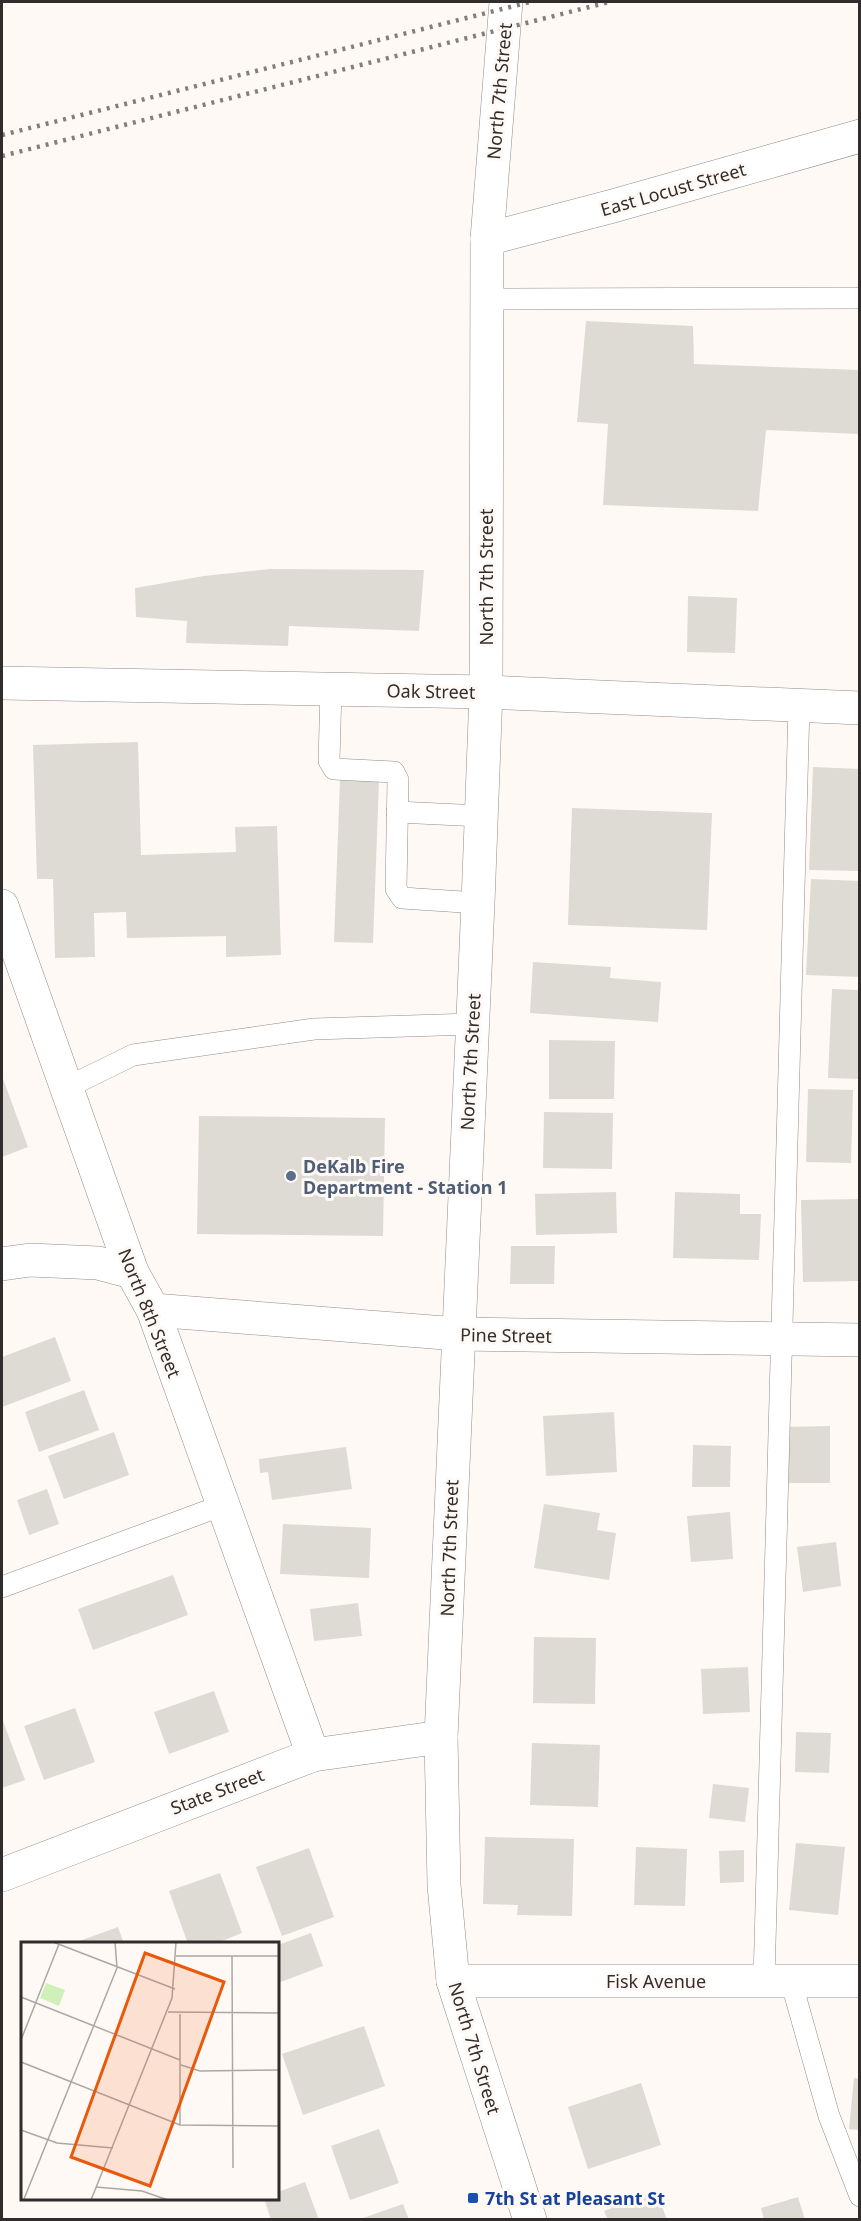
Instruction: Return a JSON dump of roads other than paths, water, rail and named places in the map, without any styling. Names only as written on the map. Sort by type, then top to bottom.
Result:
[{"type":"street","name":"North 7th Street","points":[[506,2],[486,239],[486,692],[441,1737],[444,1885],[453,1981],[530,2220]]},
{"type":"street","name":"East Locust Street","points":[[486,239],[613,206],[860,136]]},
{"type":"street","name":"Oak Street","points":[[2,682],[486,692],[860,708]]},
{"type":"street","name":"North 8th Street","points":[[2,906],[9,952],[66,1088],[132,1272],[153,1310],[312,1755]]},
{"type":"street","points":[[2,1264],[30,1260],[99,1263],[132,1272]]},
{"type":"street","name":"Pine Street","points":[[153,1310],[458,1334],[860,1340]]},
{"type":"street","name":"State Street","points":[[2,1875],[312,1755],[441,1737]]},
{"type":"street","name":"Fisk Avenue","points":[[453,1981],[860,1981]]},
{"type":"lane","points":[[486,300],[860,298]]},
{"type":"lane","points":[[331,688],[328,761],[334,769],[394,772],[398,780],[396,889],[402,898],[478,903]]},
{"type":"lane","points":[[799,706],[781,1339],[777,1981],[860,2196]]},
{"type":"lane","points":[[398,812],[481,816]]},
{"type":"lane","points":[[66,1088],[133,1055],[314,1029],[472,1024]]},
{"type":"lane","points":[[2,1587],[223,1505]]},
{"type":"railway","points":[[2,135],[530,2]]},
{"type":"railway","points":[[2,156],[609,2]]},
{"type":"place","name":"DeKalb Fire Department - Station 1","points":[[291,1176]]},
{"type":"place","name":"7th St at Pleasant St","points":[[473,2198]]}]
